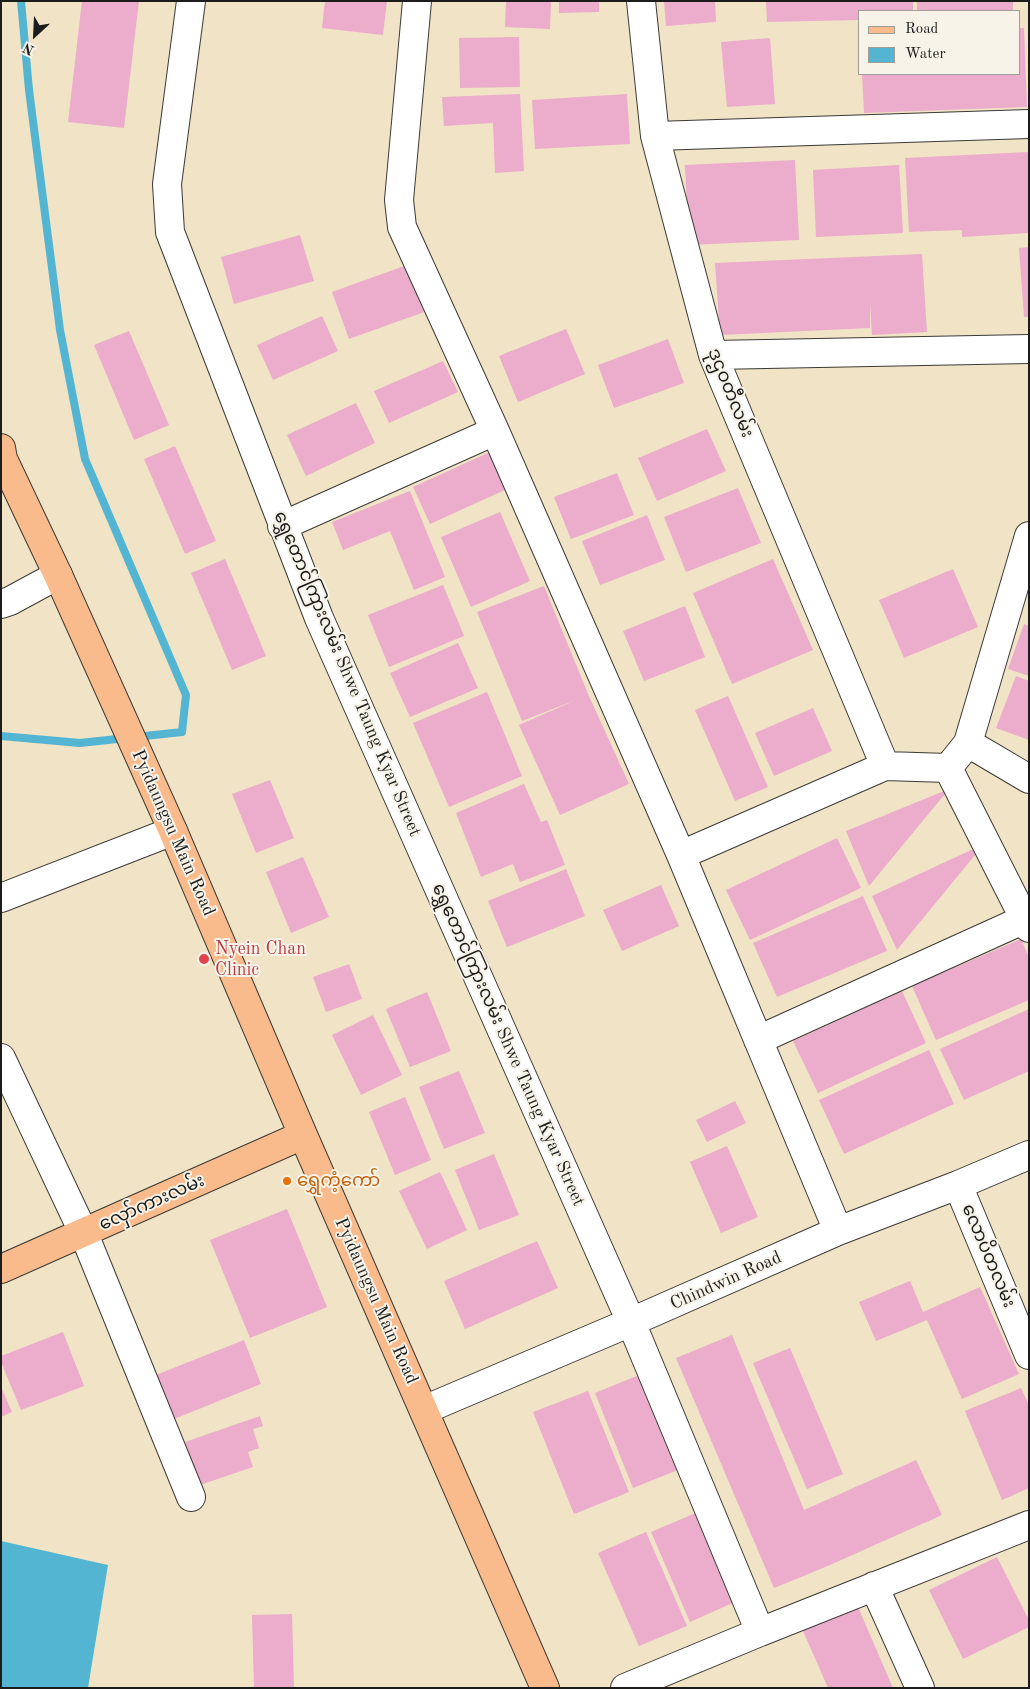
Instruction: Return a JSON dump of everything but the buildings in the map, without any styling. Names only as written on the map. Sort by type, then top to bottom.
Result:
[{"type":"main road","name":"Pyidaungsu Main Road","points":[[2,455],[173,831],[545,1688]]},
{"type":"main road","name":"လှော်ကားလမ်း","points":[[1,1269],[84,1234],[303,1134]]},
{"type":"street","name":"ရွှေတောင်ကြားလမ်း Shwe Taung Kyar Street","points":[[190,1],[166,184],[170,232],[319,618],[631,1322],[760,1632]]},
{"type":"street","points":[[417,1],[399,200],[402,227],[496,431],[681,854],[838,1231]]},
{"type":"street","name":"ဒုဌဝတီလမ်း","points":[[641,1],[655,136],[713,355],[885,766]]},
{"type":"street","points":[[655,136],[1029,124]]},
{"type":"street","points":[[713,355],[1029,349]]},
{"type":"street","points":[[282,526],[496,431]]},
{"type":"street","points":[[948,768],[968,744],[1029,536]]},
{"type":"street","points":[[1,604],[10,602],[58,575]]},
{"type":"street","points":[[968,744],[1029,779]]},
{"type":"street","points":[[681,854],[885,766],[948,768]]},
{"type":"street","points":[[758,1040],[1027,924],[948,768]]},
{"type":"street","points":[[1,898],[173,831]]},
{"type":"street","points":[[1,1058],[84,1234],[191,1497]]},
{"type":"street","name":"Chindwin Road","points":[[424,1410],[838,1231],[958,1185],[1029,1155]]},
{"type":"street","name":"လောပိတလမ်း","points":[[958,1185],[1029,1355]]},
{"type":"street","points":[[625,1688],[1029,1525]]},
{"type":"street","points":[[874,1586],[920,1688]]},
{"type":"water","points":[[1,1541],[108,1565],[88,1688],[1,1688]]},
{"type":"waterway","points":[[1,736],[80,743],[182,732],[186,695],[85,459],[60,330],[29,90],[21,1]]},
{"type":"place","name":"Nyein Chan Clinic","points":[[204,959]]},
{"type":"place","name":"ရွှေကံ့ကော်","points":[[287,1181]]}]
